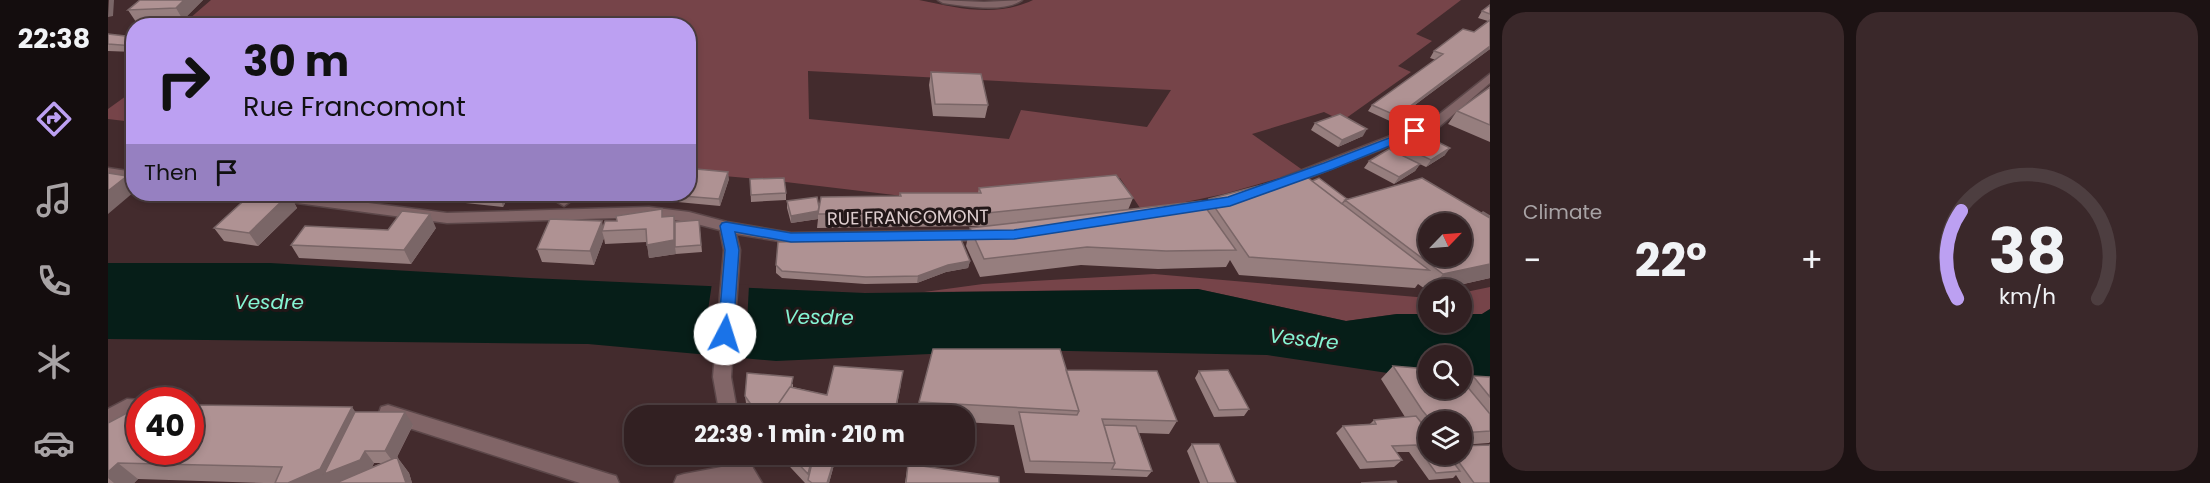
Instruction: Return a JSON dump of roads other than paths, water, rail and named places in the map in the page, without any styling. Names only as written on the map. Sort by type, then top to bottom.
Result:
[{"type":"street","points":[[943,0],[984,5],[1017,0]]},
{"type":"street","points":[[1274,186],[1436,123],[1490,77]]},
{"type":"street","points":[[108,172],[126,175]]},
{"type":"street","name":"RUE FRANCOMONT","points":[[320,201],[447,218],[649,212],[689,216],[726,226],[791,238],[1002,235]]},
{"type":"street","points":[[726,226],[732,250],[722,377],[727,405]]},
{"type":"street","points":[[108,418],[126,408]]},
{"type":"street","points":[[371,412],[394,413],[609,483]]},
{"type":"street","points":[[684,483],[745,470]]},
{"type":"water","name":"Vesdre","points":[[108,263],[270,263],[530,278],[865,293],[1198,289],[1346,321],[1397,314],[1418,314],[1418,333],[1472,333],[1472,314],[1482,314],[1490,309],[1490,377],[1472,380],[1472,345],[1418,345],[1418,378],[1267,355],[1020,350],[776,361],[588,344],[108,339]]}]
